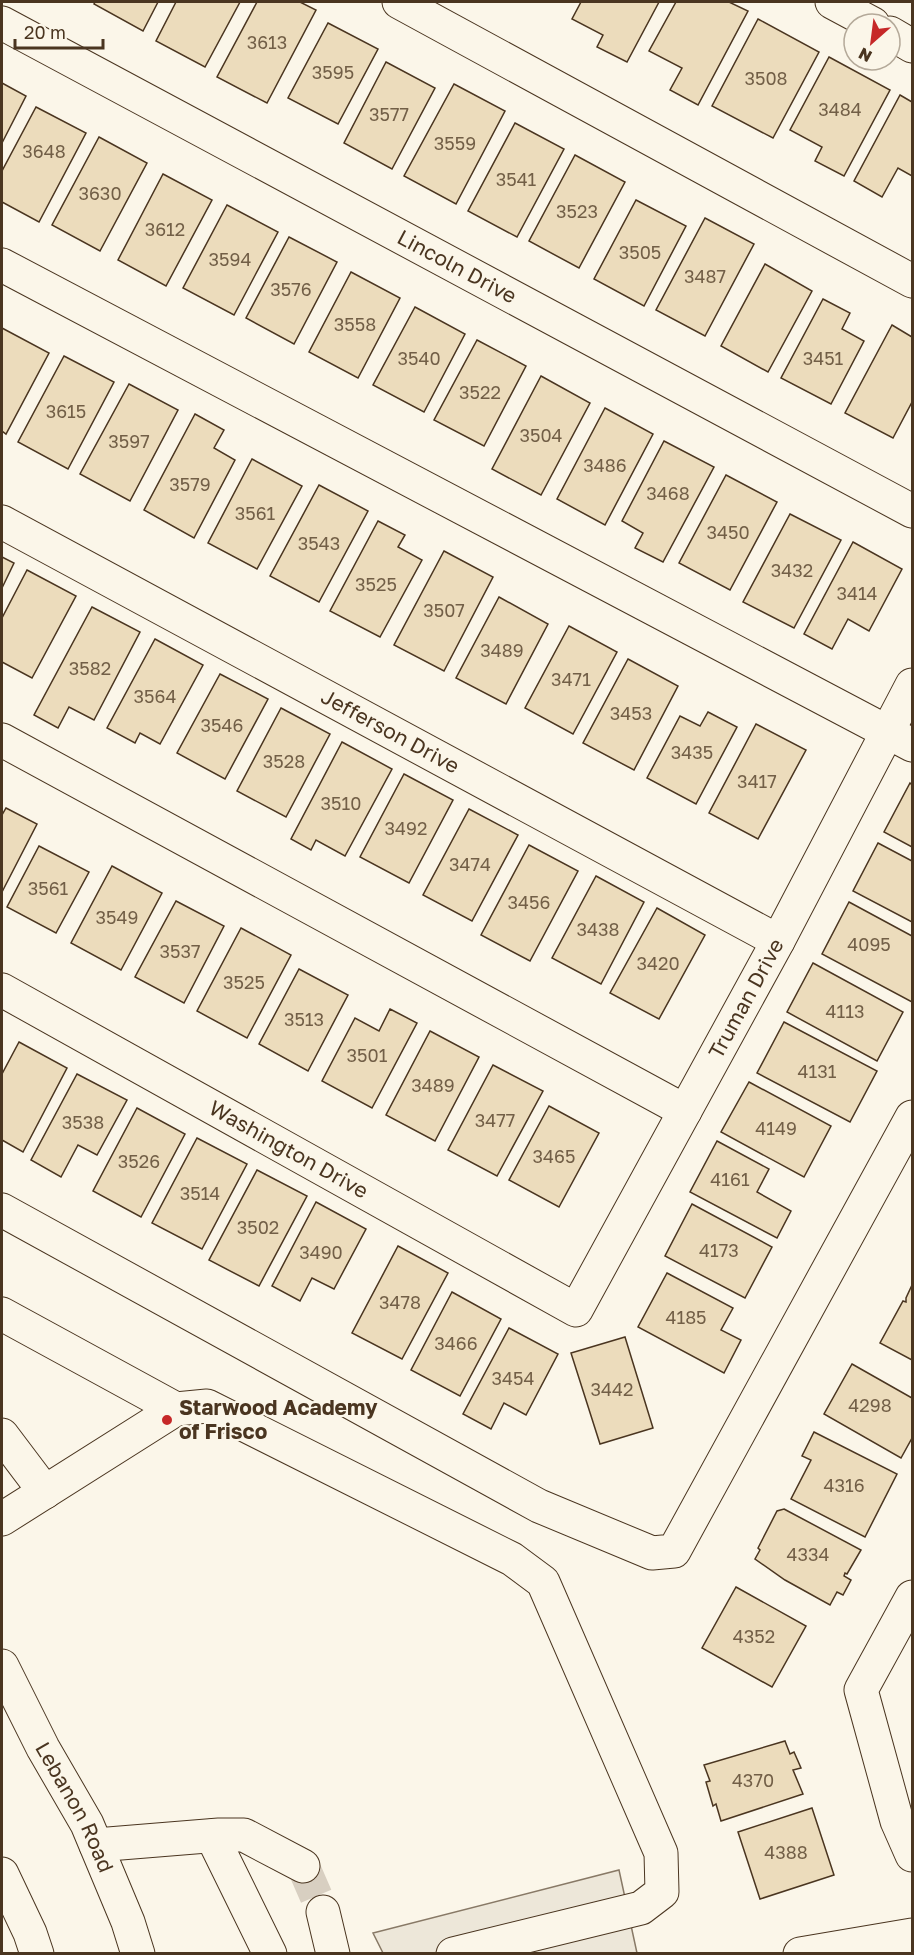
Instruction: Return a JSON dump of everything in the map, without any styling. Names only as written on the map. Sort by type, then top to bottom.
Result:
[{"type":"street","points":[[399,2],[912,281]]},
{"type":"street","points":[[832,2],[851,12]]},
{"type":"street","name":"Lincoln Drive","points":[[2,23],[912,511]]},
{"type":"street","points":[[2,265],[900,739]]},
{"type":"street","name":"Jefferson Drive","points":[[2,522],[778,941]]},
{"type":"street","name":"Truman Drive","points":[[576,1310],[778,941],[900,739],[912,685]]},
{"type":"street","points":[[2,740],[685,1111]]},
{"type":"street","name":"Washington Drive","points":[[2,990],[576,1310]]},
{"type":"street","points":[[2,1210],[539,1506],[652,1553],[674,1551],[912,1117]]},
{"type":"street","points":[[2,1314],[176,1409]]},
{"type":"street","points":[[2,1519],[176,1409],[207,1406],[512,1559],[543,1582],[661,1853],[662,1892],[641,1908],[453,1953]]},
{"type":"street","points":[[2,1435],[45,1492]]},
{"type":"street","points":[[912,1597],[861,1690],[897,1821],[912,1855]]},
{"type":"street","name":"Lebanon Road","points":[[2,1666],[43,1748],[87,1824],[128,1922],[138,1953]]},
{"type":"street","points":[[96,1845],[244,1835],[303,1866]]},
{"type":"street","points":[[212,1836],[270,1953]]},
{"type":"street","points":[[2,1874],[37,1953]]},
{"type":"street","points":[[323,1912],[333,1953]]},
{"type":"street","points":[[800,1953],[912,1935]]},
{"type":"shaded area","points":[[619,1870],[637,1953],[383,1953],[373,1933]]},
{"type":"building","points":[[95,2],[158,2],[143,31],[94,4]]},
{"type":"building","points":[[176,2],[240,2],[205,67],[156,41]]},
{"type":"building","points":[[257,2],[300,2],[316,10],[267,103],[217,77]]},
{"type":"building","points":[[581,2],[659,2],[627,62],[597,47],[603,35],[572,19]]},
{"type":"building","points":[[676,2],[729,2],[748,11],[698,105],[670,90],[682,68],[649,51]]},
{"type":"building","points":[[758,19],[819,52],[773,138],[712,106]]},
{"type":"building","points":[[328,23],[378,49],[338,124],[288,98]]},
{"type":"building","points":[[829,57],[842,64],[842,72],[857,72],[890,90],[844,176],[815,161],[822,147],[790,130]]},
{"type":"building","points":[[386,62],[435,88],[392,169],[344,143]]},
{"type":"building","points":[[2,83],[26,96],[2,143]]},
{"type":"building","points":[[454,84],[505,111],[456,204],[404,176]]},
{"type":"building","points":[[900,95],[912,102],[912,176],[898,168],[882,197],[854,181]]},
{"type":"building","points":[[36,107],[86,133],[39,222],[2,202],[2,171]]},
{"type":"building","points":[[515,123],[564,149],[517,237],[468,211]]},
{"type":"building","points":[[99,137],[147,163],[100,251],[52,225]]},
{"type":"building","points":[[575,155],[625,182],[579,268],[529,241]]},
{"type":"building","points":[[163,174],[212,200],[166,286],[118,260]]},
{"type":"building","points":[[636,200],[686,226],[644,306],[594,279]]},
{"type":"building","points":[[227,205],[278,232],[234,315],[183,288]]},
{"type":"building","points":[[705,218],[754,244],[705,336],[656,310]]},
{"type":"building","points":[[289,237],[337,262],[294,344],[246,318]]},
{"type":"building","points":[[765,264],[812,291],[768,372],[721,346]]},
{"type":"building","points":[[351,272],[400,298],[358,378],[309,352]]},
{"type":"building","points":[[823,299],[850,313],[842,329],[864,341],[831,404],[781,378]]},
{"type":"building","points":[[415,307],[465,334],[424,412],[373,385]]},
{"type":"building","points":[[892,325],[912,337],[912,402],[893,438],[845,413]]},
{"type":"building","points":[[2,328],[49,353],[6,434],[2,431]]},
{"type":"building","points":[[477,340],[526,366],[484,446],[434,420]]},
{"type":"building","points":[[64,356],[114,382],[68,469],[18,442]]},
{"type":"building","points":[[541,376],[590,403],[541,495],[492,469]]},
{"type":"building","points":[[129,384],[178,410],[130,501],[80,474]]},
{"type":"building","points":[[605,408],[653,434],[605,525],[557,499]]},
{"type":"building","points":[[195,414],[224,430],[214,448],[235,460],[194,538],[144,510]]},
{"type":"building","points":[[664,441],[714,467],[663,562],[635,548],[643,533],[622,521]]},
{"type":"building","points":[[252,459],[302,486],[257,569],[208,543]]},
{"type":"building","points":[[726,475],[777,502],[730,590],[679,563]]},
{"type":"building","points":[[319,485],[368,511],[319,602],[270,576]]},
{"type":"building","points":[[790,514],[841,540],[794,628],[743,602]]},
{"type":"building","points":[[378,521],[405,535],[398,547],[422,560],[380,637],[330,611]]},
{"type":"building","points":[[853,542],[902,569],[869,631],[848,619],[832,649],[804,634]]},
{"type":"building","points":[[444,551],[493,577],[444,671],[394,645]]},
{"type":"building","points":[[2,557],[14,563],[2,588]]},
{"type":"building","points":[[27,570],[76,596],[32,678],[2,662],[2,618]]},
{"type":"building","points":[[499,597],[548,624],[506,704],[456,678]]},
{"type":"building","points":[[92,607],[140,632],[94,720],[69,707],[58,728],[34,715]]},
{"type":"building","points":[[569,626],[617,652],[573,734],[525,708]]},
{"type":"building","points":[[155,639],[203,665],[160,744],[140,733],[135,743],[107,728]]},
{"type":"building","points":[[628,659],[678,686],[634,770],[583,743]]},
{"type":"building","points":[[220,674],[268,699],[225,779],[177,753]]},
{"type":"building","points":[[281,708],[330,734],[286,817],[237,791]]},
{"type":"building","points":[[708,712],[737,727],[696,804],[647,778],[680,716],[700,726]]},
{"type":"building","points":[[756,724],[806,750],[758,839],[709,813]]},
{"type":"building","points":[[342,742],[392,769],[345,856],[316,840],[311,850],[291,839]]},
{"type":"building","points":[[404,774],[453,800],[409,883],[360,857]]},
{"type":"building","points":[[910,783],[912,785],[912,847],[884,832]]},
{"type":"building","points":[[6,808],[37,824],[2,892],[2,815]]},
{"type":"building","points":[[469,809],[518,835],[472,921],[423,895]]},
{"type":"building","points":[[878,843],[912,861],[912,922],[853,891]]},
{"type":"building","points":[[529,845],[578,871],[530,961],[481,935]]},
{"type":"building","points":[[39,846],[89,872],[56,933],[7,907]]},
{"type":"building","points":[[112,866],[162,893],[121,970],[71,943]]},
{"type":"building","points":[[596,876],[644,902],[601,984],[552,958]]},
{"type":"building","points":[[176,901],[224,926],[184,1003],[135,977]]},
{"type":"building","points":[[849,902],[912,936],[912,1002],[822,954]]},
{"type":"building","points":[[657,908],[705,935],[659,1019],[610,993]]},
{"type":"building","points":[[241,928],[291,955],[247,1038],[197,1011]]},
{"type":"building","points":[[813,963],[903,1012],[877,1061],[787,1012]]},
{"type":"building","points":[[299,969],[348,995],[308,1071],[259,1044]]},
{"type":"building","points":[[390,1009],[417,1023],[372,1108],[322,1081],[355,1018],[379,1031]]},
{"type":"building","points":[[784,1022],[877,1071],[850,1122],[757,1073]]},
{"type":"building","points":[[430,1031],[479,1057],[435,1141],[386,1115]]},
{"type":"building","points":[[19,1042],[67,1068],[23,1152],[2,1140],[2,1074]]},
{"type":"building","points":[[493,1065],[543,1091],[497,1176],[448,1150]]},
{"type":"building","points":[[77,1074],[127,1100],[97,1155],[78,1145],[61,1177],[31,1160]]},
{"type":"building","points":[[749,1082],[831,1126],[804,1177],[721,1132]]},
{"type":"building","points":[[549,1106],[599,1133],[559,1207],[509,1180]]},
{"type":"building","points":[[137,1108],[185,1134],[141,1217],[93,1191]]},
{"type":"building","points":[[197,1138],[247,1164],[202,1249],[152,1223]]},
{"type":"building","points":[[717,1141],[769,1169],[757,1192],[791,1211],[777,1238],[690,1192]]},
{"type":"building","points":[[257,1170],[307,1196],[259,1286],[209,1260]]},
{"type":"building","points":[[316,1202],[366,1229],[334,1289],[312,1278],[300,1301],[272,1286]]},
{"type":"building","points":[[692,1204],[772,1247],[745,1298],[665,1256]]},
{"type":"building","points":[[398,1246],[448,1273],[402,1359],[352,1333]]},
{"type":"building","points":[[667,1273],[733,1308],[721,1330],[741,1340],[724,1373],[638,1327]]},
{"type":"building","points":[[912,1285],[912,1360],[880,1343],[903,1301],[906,1302]]},
{"type":"building","points":[[452,1292],[501,1319],[460,1396],[411,1370]]},
{"type":"building","points":[[509,1328],[558,1354],[526,1415],[504,1403],[491,1429],[463,1414]]},
{"type":"building","points":[[625,1337],[653,1428],[600,1444],[571,1353]]},
{"type":"building","points":[[852,1364],[912,1398],[912,1438],[901,1458],[824,1414]]},
{"type":"building","points":[[814,1432],[897,1474],[865,1537],[791,1499],[811,1460],[802,1456]]},
{"type":"building","points":[[784,1509],[861,1550],[847,1574],[845,1573],[844,1576],[851,1580],[843,1595],[837,1592],[830,1605],[785,1580],[755,1559],[760,1550],[758,1548],[777,1511]]},
{"type":"building","points":[[736,1587],[806,1626],[772,1687],[702,1648]]},
{"type":"building","points":[[785,1741],[790,1754],[794,1752],[801,1768],[793,1770],[803,1794],[721,1821],[716,1804],[713,1806],[706,1782],[710,1781],[704,1765]]},
{"type":"building","points":[[812,1808],[834,1875],[760,1899],[738,1832]]},
{"type":"tunnel","points":[[303,1866],[323,1912]]},
{"type":"place","name":"Starwood Academy of Frisco","points":[[167,1420]]}]
